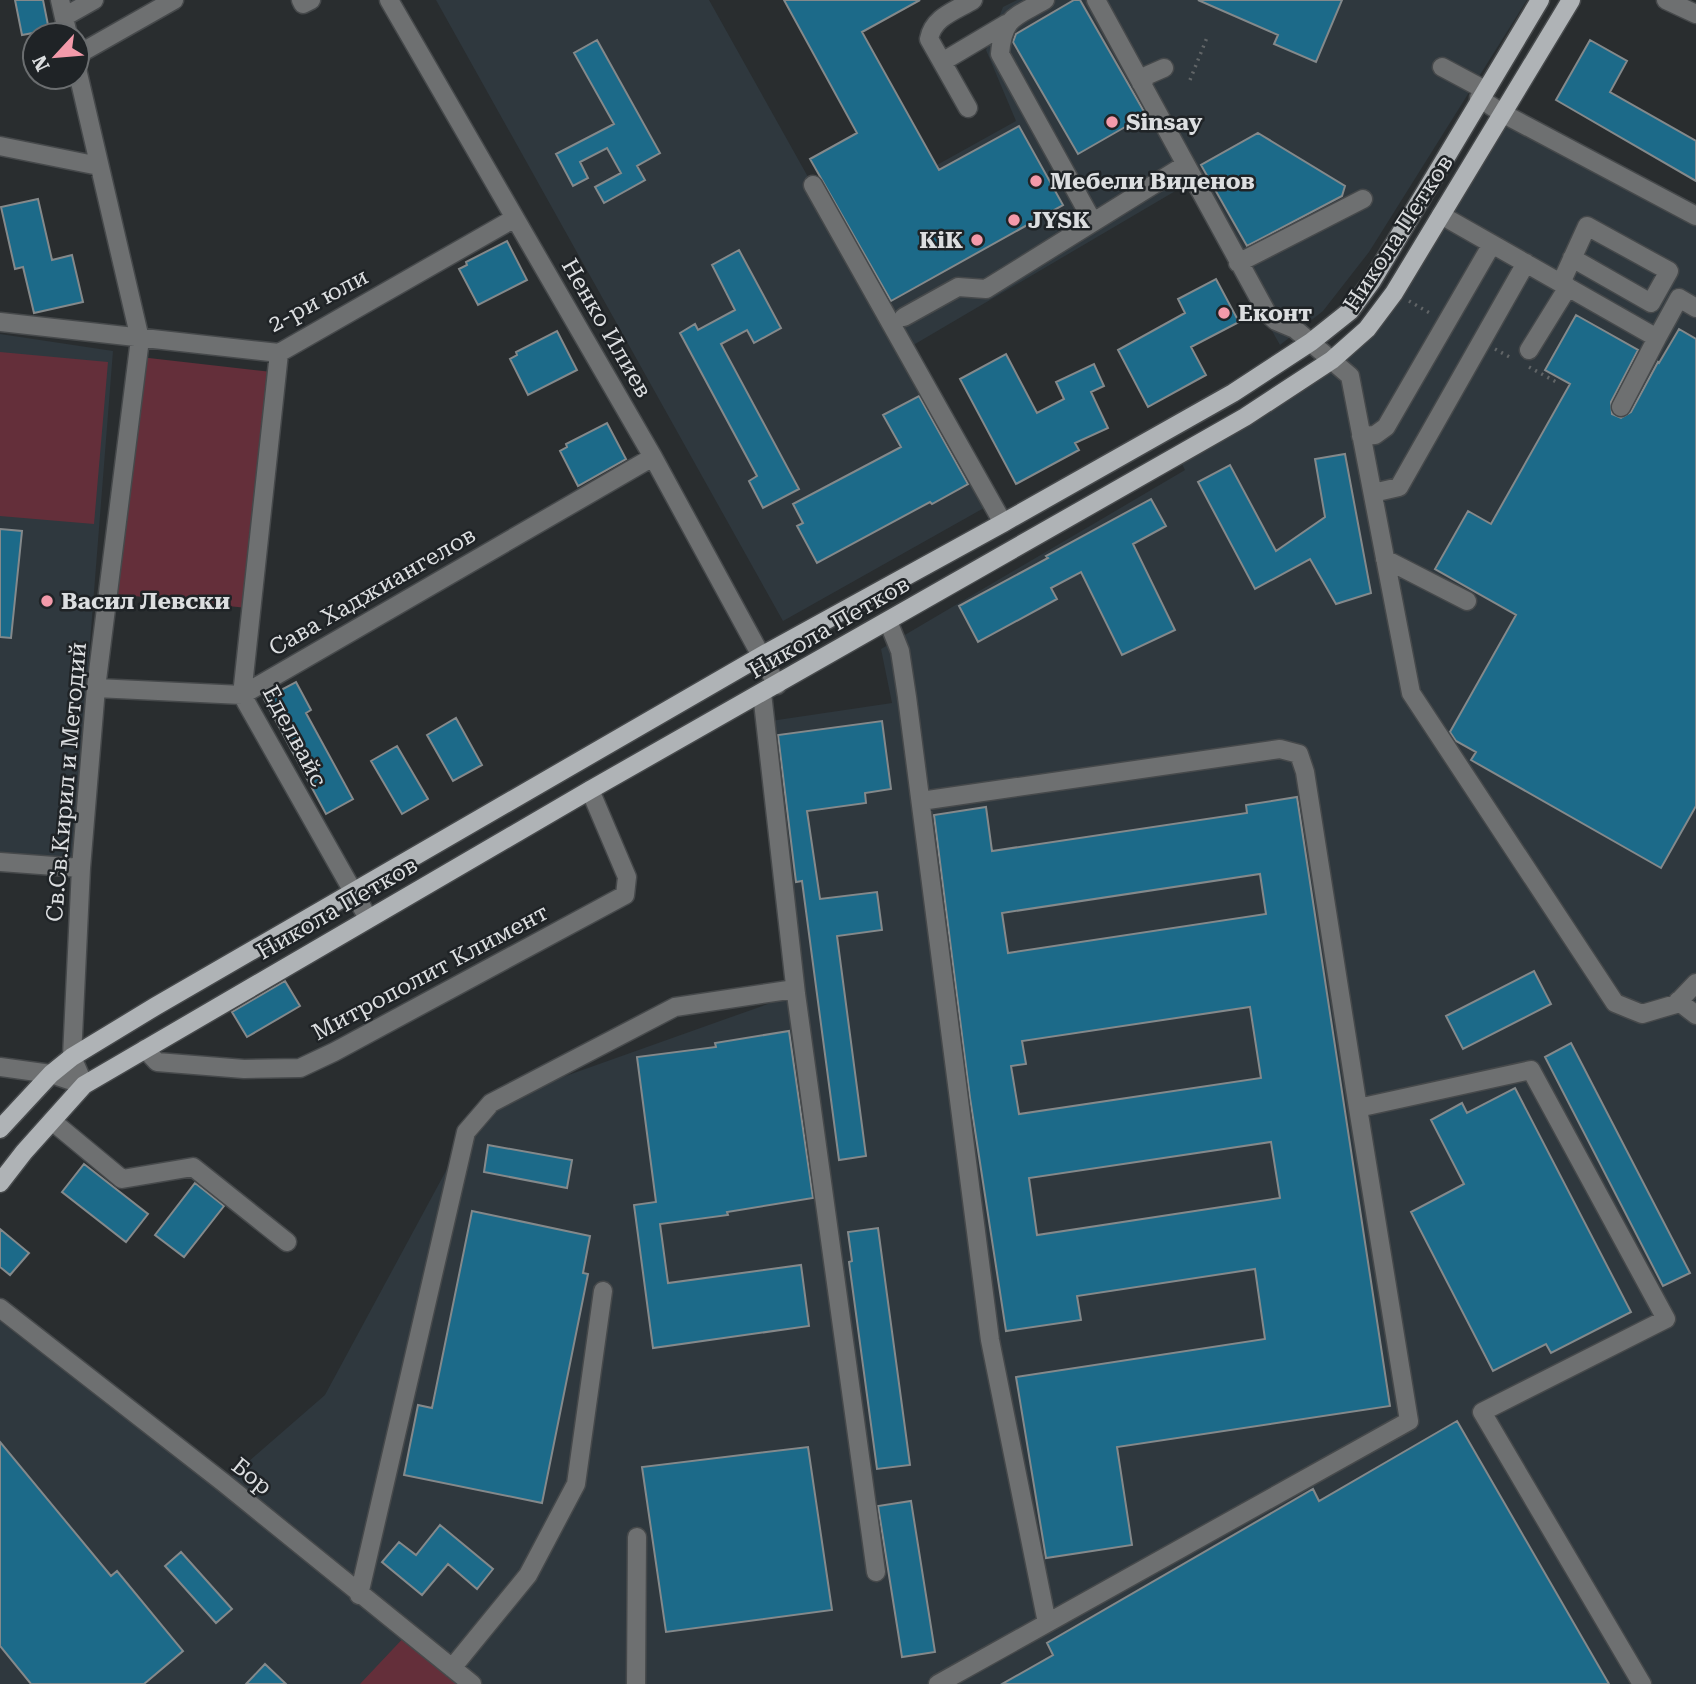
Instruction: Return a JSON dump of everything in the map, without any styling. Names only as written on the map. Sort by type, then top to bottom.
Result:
[{"type":"main road","name":"Никола Петков","points":[[0,1129],[51,1073],[72,1057],[761,656],[1233,393],[1311,342],[1350,311],[1372,281],[1540,0]]},
{"type":"main road","name":"Никола Петков","points":[[0,1183],[84,1085],[590,790],[1245,417],[1332,360],[1367,329],[1394,293],[1571,0]]},
{"type":"street","points":[[62,8],[94,0]]},
{"type":"street","points":[[91,47],[174,0]]},
{"type":"street","points":[[301,0],[303,4],[311,0]]},
{"type":"street","name":"Ненко Илиев","points":[[388,0],[653,457],[761,656],[770,689]]},
{"type":"street","points":[[968,108],[929,39],[931,28],[938,20],[973,0]]},
{"type":"street","points":[[942,62],[1045,0]]},
{"type":"street","points":[[1096,0],[1267,313],[1311,342],[1350,376],[1411,693],[1615,1003],[1642,1014],[1678,1002],[1696,983]]},
{"type":"street","points":[[1666,0],[1696,15]]},
{"type":"street","points":[[1006,24],[1000,54],[1093,222]]},
{"type":"street","points":[[1442,67],[1482,94],[1502,113],[1696,216]]},
{"type":"street","points":[[1141,83],[1148,75],[1164,68]]},
{"type":"street","name":"Св.Св.Кирил и Методий","points":[[82,91],[140,339],[96,688],[81,868],[72,1057],[84,1085]]},
{"type":"street","points":[[0,146],[99,166]]},
{"type":"street","points":[[904,317],[958,287],[986,289],[1185,165]]},
{"type":"street","points":[[813,186],[1003,523]]},
{"type":"street","points":[[1238,263],[1363,199]]},
{"type":"street","points":[[1441,215],[1657,338]]},
{"type":"street","name":"2-ри юли","points":[[0,322],[279,353],[515,218]]},
{"type":"street","points":[[1529,351],[1564,285],[1572,258],[1587,226],[1669,271],[1651,303],[1572,258]]},
{"type":"street","points":[[1361,436],[1375,435],[1386,427],[1492,244]]},
{"type":"street","points":[[1373,494],[1399,487],[1526,263]]},
{"type":"street","points":[[1621,407],[1679,298],[1696,308]]},
{"type":"street","name":"Еделвайс","points":[[279,353],[242,695],[368,918]]},
{"type":"street","name":"Сава Хаджиангелов","points":[[242,695],[653,457]]},
{"type":"street","points":[[1385,559],[1466,601]]},
{"type":"street","points":[[888,621],[900,651],[989,1340],[1047,1623]]},
{"type":"street","points":[[96,688],[242,695]]},
{"type":"street","points":[[770,689],[795,989],[876,1572]]},
{"type":"street","points":[[921,801],[1280,749],[1299,754],[1305,772],[1409,1421],[938,1684]]},
{"type":"street","name":"Митрополит Климент","points":[[145,1049],[158,1062],[244,1069],[300,1068],[625,895],[627,877],[590,790]]},
{"type":"street","points":[[0,862],[81,868]]},
{"type":"street","points":[[359,1595],[466,1132],[491,1103],[675,1007],[795,989]]},
{"type":"street","points":[[1678,1002],[1696,1014]]},
{"type":"street","points":[[0,1067],[51,1073],[84,1085]]},
{"type":"street","points":[[1358,1108],[1531,1070],[1666,1319],[1482,1412],[1642,1684]]},
{"type":"street","points":[[52,1121],[122,1179],[192,1167],[287,1242]]},
{"type":"street","points":[[452,1668],[527,1575],[576,1484],[603,1292]]},
{"type":"street","name":"Бор","points":[[0,1308],[213,1475],[471,1684]]},
{"type":"street","points":[[636,1684],[637,1536]]},
{"type":"path","points":[[1190,80],[1208,35]]},
{"type":"shaded area","points":[[436,0],[709,0],[991,504],[783,621]]},
{"type":"shaded area","points":[[1017,0],[1527,0],[1369,252],[1323,311],[1280,345],[1189,183],[910,347],[838,220],[1016,121],[986,50],[1003,7]]},
{"type":"shaded area","points":[[1502,113],[1696,223],[1696,1684],[0,1684],[0,1317],[224,1483],[325,1395],[481,1106],[796,994],[764,722],[892,703],[881,649],[1185,470],[1177,454],[1367,329]]},
{"type":"shaded area","name":"Васил Левски","points":[[0,334],[113,351],[73,858],[0,852]]},
{"type":"shaded area","points":[[0,352],[108,362],[94,524],[0,516]]},
{"type":"shaded area","points":[[140,357],[272,372],[247,608],[115,594]]},
{"type":"shaded area","points":[[409,1632],[472,1684],[360,1684]]},
{"type":"building","points":[[15,0],[43,0],[47,21],[21,21],[21,30]]},
{"type":"building","points":[[784,0],[920,0],[862,32],[939,170],[1019,126],[1063,205],[891,301],[810,159],[857,133]]},
{"type":"building","points":[[1074,0],[1080,0],[1146,115],[1078,154],[1013,42],[1016,34]]},
{"type":"building","points":[[1198,0],[1342,0],[1316,62],[1274,44],[1278,35]]},
{"type":"building","points":[[597,40],[660,153],[637,166],[645,180],[604,203],[595,187],[621,173],[607,148],[580,162],[588,178],[573,186],[556,154],[614,124],[574,53]]},
{"type":"building","points":[[1590,40],[1627,61],[1610,92],[1696,141],[1696,181],[1556,100]]},
{"type":"building","points":[[1258,133],[1345,186],[1342,196],[1247,246],[1201,165]]},
{"type":"building","points":[[38,199],[52,260],[72,255],[83,302],[34,313],[23,267],[15,269],[1,207]]},
{"type":"building","points":[[507,241],[527,280],[478,305],[459,269],[467,265],[466,262]]},
{"type":"building","points":[[739,250],[781,328],[754,343],[747,330],[721,344],[799,489],[763,508],[749,481],[757,476],[680,333],[695,324],[698,330],[735,310],[712,265]]},
{"type":"building","points":[[1216,279],[1239,322],[1191,347],[1206,375],[1148,407],[1118,350],[1185,313],[1178,299]]},
{"type":"building","points":[[1576,315],[1638,350],[1611,402],[1612,414],[1621,418],[1631,412],[1679,329],[1696,339],[1696,806],[1661,868],[1471,760],[1476,752],[1456,741],[1450,732],[1516,615],[1435,569],[1468,511],[1491,524],[1570,384],[1545,370]]},
{"type":"building","points":[[557,331],[577,370],[528,395],[510,359],[517,355],[516,352]]},
{"type":"building","points":[[1006,354],[1037,413],[1064,399],[1056,382],[1094,364],[1104,386],[1091,392],[1108,428],[1075,443],[1079,450],[1016,484],[960,379]]},
{"type":"building","points":[[919,396],[968,484],[817,563],[797,526],[803,523],[793,504],[901,447],[883,415]]},
{"type":"building","points":[[607,423],[626,459],[578,486],[560,451],[567,447],[566,444]]},
{"type":"building","points":[[1345,454],[1371,593],[1336,604],[1310,559],[1255,589],[1198,482],[1230,465],[1276,551],[1325,517],[1315,459]]},
{"type":"building","points":[[1151,499],[1166,526],[1133,544],[1175,630],[1122,655],[1081,572],[1051,588],[1057,599],[978,642],[959,606]]},
{"type":"building","points":[[0,529],[22,531],[11,638],[0,637]]},
{"type":"building","points":[[296,682],[311,710],[306,713],[353,799],[326,814],[264,699]]},
{"type":"building","points":[[456,718],[482,765],[453,781],[427,735]]},
{"type":"building","points":[[882,721],[891,789],[865,793],[866,803],[807,811],[820,899],[877,892],[882,930],[837,936],[866,1156],[839,1160],[802,881],[796,882],[778,735]]},
{"type":"building","points":[[397,746],[428,799],[402,814],[371,761]]},
{"type":"building","points":[[1297,797],[1390,1406],[1117,1447],[1132,1545],[1046,1558],[1016,1377],[1265,1339],[1255,1269],[1077,1296],[1081,1320],[1006,1331],[970,1098],[934,815],[986,807],[992,851],[1247,813],[1246,805]],"holes":[[[1260,874],[1266,914],[1008,953],[1002,913]],[[1250,1007],[1261,1078],[1019,1114],[1011,1066],[1026,1064],[1022,1041]],[[1271,1142],[1280,1198],[1037,1235],[1029,1178]]]},
{"type":"building","points":[[1534,971],[1551,1004],[1463,1049],[1446,1016]]},
{"type":"building","points":[[285,981],[300,1006],[247,1037],[232,1012]]},
{"type":"building","points":[[789,1031],[813,1198],[727,1212],[728,1215],[660,1224],[668,1283],[801,1265],[809,1326],[653,1348],[634,1205],[656,1202],[637,1057],[716,1047],[715,1043]]},
{"type":"building","points":[[1571,1043],[1690,1273],[1663,1286],[1545,1057]]},
{"type":"building","points":[[1515,1088],[1631,1312],[1551,1353],[1546,1344],[1493,1371],[1411,1212],[1464,1184],[1431,1120],[1462,1103],[1467,1113]]},
{"type":"building","points":[[488,1145],[572,1160],[567,1188],[484,1172]]},
{"type":"building","points":[[84,1164],[148,1214],[126,1242],[62,1192]]},
{"type":"building","points":[[195,1183],[224,1206],[184,1257],[155,1235]]},
{"type":"building","points":[[472,1211],[590,1236],[583,1273],[588,1274],[542,1503],[404,1475],[418,1405],[432,1408]]},
{"type":"building","points":[[878,1228],[910,1465],[877,1469],[849,1262],[852,1261],[848,1232]]},
{"type":"building","points":[[0,1229],[29,1253],[10,1275],[0,1267]]},
{"type":"building","points":[[1457,1421],[1609,1684],[1002,1684],[1053,1655],[1047,1643],[1313,1489],[1319,1501]]},
{"type":"building","points":[[0,1442],[111,1576],[117,1571],[183,1651],[144,1684],[31,1684],[0,1646]]},
{"type":"building","points":[[808,1447],[832,1610],[666,1632],[642,1467]]},
{"type":"building","points":[[911,1501],[935,1652],[902,1657],[878,1506]]},
{"type":"building","points":[[440,1525],[493,1569],[477,1589],[448,1564],[422,1595],[382,1562],[399,1542],[416,1555]]},
{"type":"building","points":[[181,1552],[232,1609],[216,1623],[165,1566]]},
{"type":"building","points":[[265,1664],[286,1684],[246,1684]]},
{"type":"place","name":"Sinsay","points":[[1112,122]]},
{"type":"place","name":"Мебели Виденов","points":[[1036,181]]},
{"type":"place","name":"JYSK","points":[[1014,220]]},
{"type":"place","name":"KiK","points":[[977,240]]},
{"type":"place","name":"Еконт","points":[[1224,313]]},
{"type":"place","name":"Васил Левски","points":[[47,601]]}]
